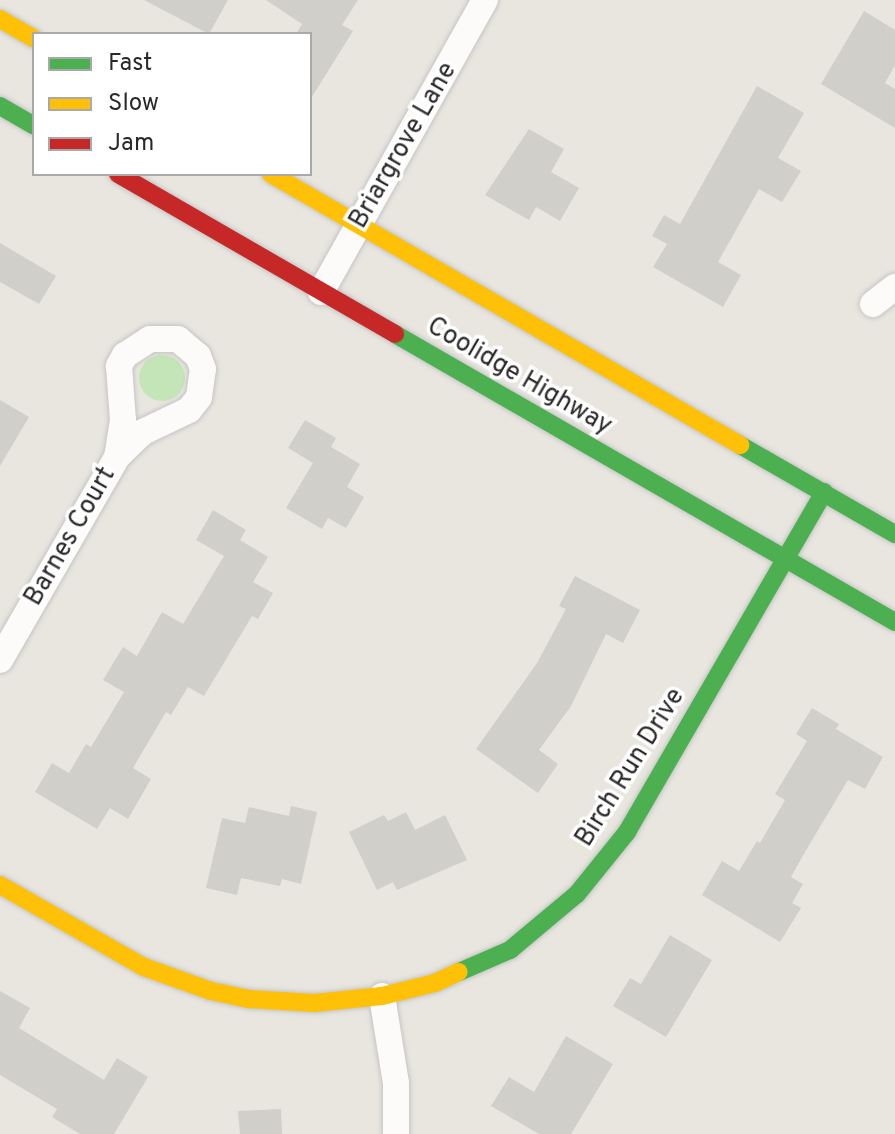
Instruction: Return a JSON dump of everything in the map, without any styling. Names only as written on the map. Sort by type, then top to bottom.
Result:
[{"type":"main road","points":[[0,19],[32,38]]},
{"type":"main road","points":[[0,106],[32,125]]},
{"type":"main road","name":"Coolidge Highway","points":[[121,176],[895,622]]},
{"type":"main road","name":"Coolidge Highway","points":[[275,176],[895,534]]},
{"type":"main road","name":"Birch Run Drive","points":[[0,885],[118,954],[211,991],[283,1002],[326,1002],[382,996],[435,983],[510,950],[577,894],[627,832],[824,492]]},
{"type":"street","name":"Briargrove Lane","points":[[321,292],[485,0]]},
{"type":"street","points":[[873,304],[895,287]]},
{"type":"street","name":"Barnes Court","points":[[0,660],[117,457],[143,432],[189,410],[199,397],[203,369],[198,356],[178,339],[150,339],[125,355],[119,366],[123,420],[117,457]]},
{"type":"street","points":[[382,996],[396,1083],[396,1134]]},
{"type":"green space","points":[[162,355],[178,362],[185,378],[178,394],[162,401],[146,394],[139,378],[146,362]]},
{"type":"building","points":[[144,0],[228,0],[210,32]]},
{"type":"building","points":[[266,0],[358,0],[342,25],[353,31],[312,97],[312,32],[297,32],[302,24]]},
{"type":"building","points":[[864,11],[895,30],[895,65],[885,83],[895,89],[895,128],[821,84]]},
{"type":"building","points":[[757,86],[804,113],[778,158],[801,171],[782,202],[759,189],[718,262],[741,275],[723,307],[653,267],[667,244],[652,236],[664,215],[680,224]]},
{"type":"building","points":[[529,129],[564,149],[551,172],[579,188],[560,221],[536,207],[529,220],[485,195]]},
{"type":"building","points":[[0,243],[56,276],[39,304],[0,282]]},
{"type":"building","points":[[0,400],[29,417],[0,466]]},
{"type":"building","points":[[305,420],[336,438],[331,447],[360,464],[347,487],[364,497],[346,528],[328,518],[322,529],[286,508],[313,463],[288,448]]},
{"type":"building","points":[[213,510],[246,530],[240,540],[268,557],[253,582],[273,593],[258,619],[252,616],[204,696],[188,687],[171,715],[166,712],[133,768],[151,779],[128,819],[110,808],[97,829],[35,792],[52,763],[69,773],[86,744],[91,747],[124,692],[103,680],[123,647],[137,656],[162,612],[183,624],[224,556],[196,540]]},
{"type":"building","points":[[575,576],[640,610],[623,643],[606,634],[571,706],[539,750],[558,764],[538,793],[476,749],[537,663],[566,609],[559,606]]},
{"type":"building","points":[[812,708],[839,724],[836,729],[883,757],[865,789],[848,780],[791,877],[803,884],[792,903],[801,908],[780,942],[702,895],[722,861],[739,871],[757,841],[760,843],[785,800],[775,794],[807,741],[796,734]]},
{"type":"building","points":[[291,806],[317,812],[301,884],[282,879],[280,886],[241,878],[237,895],[206,888],[222,818],[245,823],[249,807],[289,816]]},
{"type":"building","points":[[406,812],[415,830],[445,815],[467,860],[397,890],[393,882],[377,890],[349,832],[384,815],[388,821]]},
{"type":"building","points":[[670,935],[712,960],[666,1037],[613,1006],[630,978],[641,984]]},
{"type":"building","points":[[0,991],[30,1008],[19,1028],[104,1080],[117,1058],[148,1077],[114,1134],[80,1134],[52,1117],[57,1109],[0,1075]]},
{"type":"building","points":[[566,1036],[613,1064],[571,1134],[539,1134],[491,1106],[509,1077],[534,1092]]},
{"type":"building","points":[[281,1109],[282,1134],[240,1134],[238,1111]]},
{"type":"traffic: fast","points":[[0,106],[32,125]]},
{"type":"traffic: fast","points":[[395,334],[895,622]]},
{"type":"traffic: fast","points":[[740,445],[895,534]]},
{"type":"traffic: fast","points":[[459,972],[510,950],[577,894],[627,832],[824,492]]},
{"type":"traffic: slow","points":[[0,19],[32,38]]},
{"type":"traffic: slow","points":[[274,176],[740,445]]},
{"type":"traffic: slow","points":[[0,885],[144,967],[211,991],[248,999],[315,1003],[382,996],[435,983],[459,972]]},
{"type":"traffic: jam","points":[[121,176],[395,334]]}]
